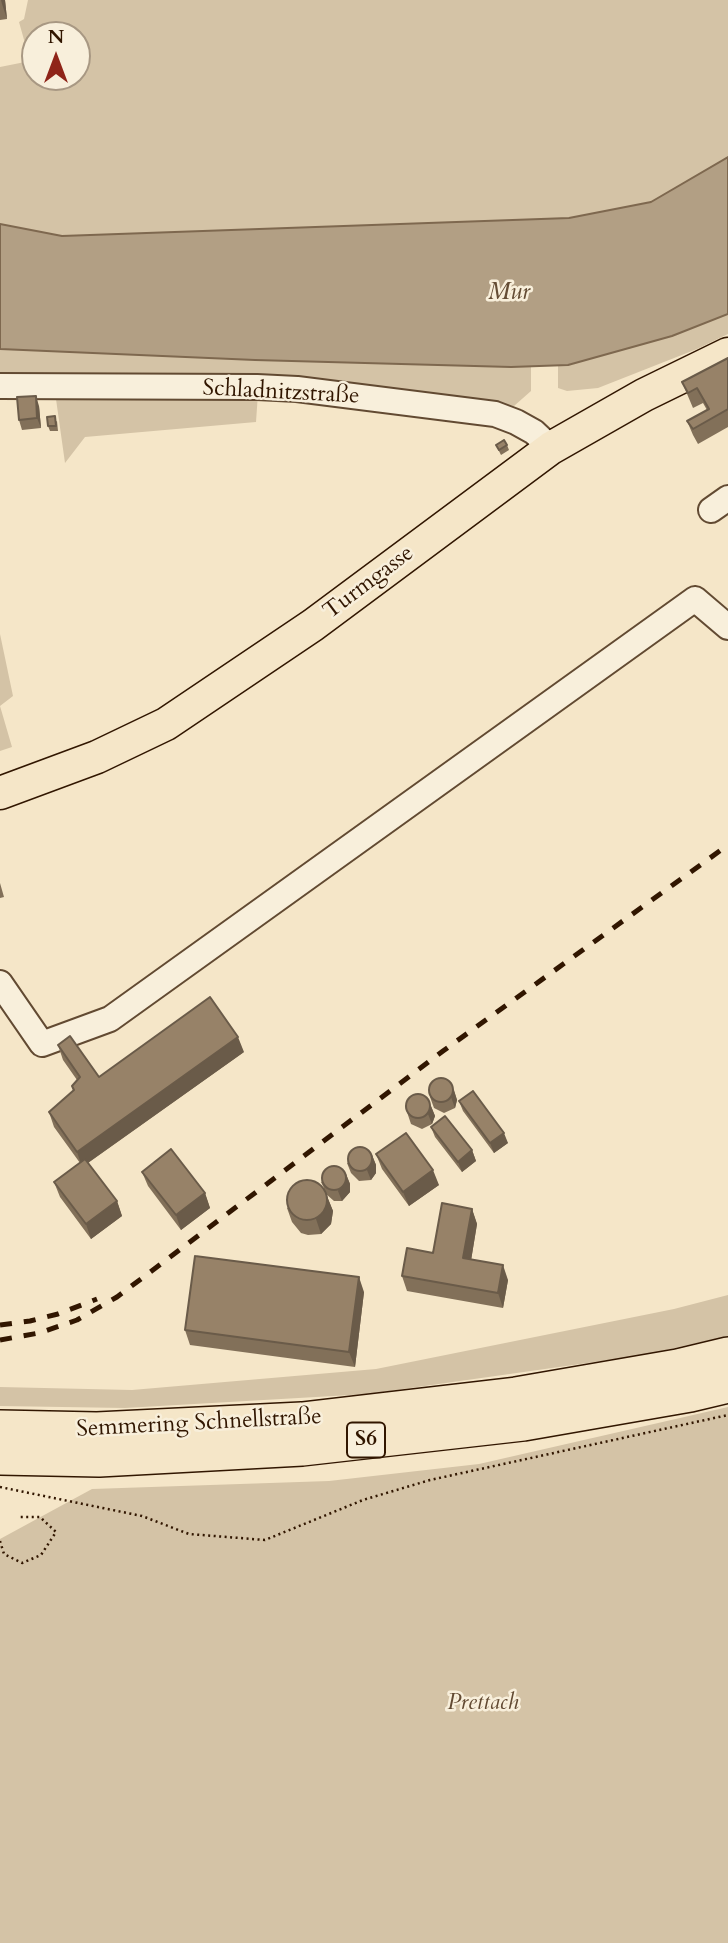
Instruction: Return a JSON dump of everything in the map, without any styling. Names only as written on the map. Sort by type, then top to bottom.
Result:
[{"type":"highway","name":"Semmering Schnellstraße","points":[[0,1429],[97,1431],[302,1421],[516,1396],[678,1368],[728,1356]]},
{"type":"highway","name":"Semmering Schnellstraße","points":[[0,1456],[99,1458],[302,1447],[523,1422],[728,1384]]},
{"type":"main road","name":"Turmgasse","points":[[0,793],[97,757],[166,724],[313,625],[551,448],[644,395],[728,354]]},
{"type":"street","name":"Schladnitzstraße","points":[[0,386],[257,387],[323,392],[495,414],[534,432],[551,448]]},
{"type":"street","points":[[0,983],[41,1044],[110,1019],[695,599],[728,627]]},
{"type":"path","points":[[0,1487],[142,1516],[189,1534],[265,1540],[363,1500],[430,1480],[728,1415]]},
{"type":"path","points":[[0,1541],[4,1554],[22,1563],[41,1555],[56,1532],[40,1517],[19,1517]]},
{"type":"green space","points":[[28,0],[728,0],[728,157],[651,202],[569,218],[62,236],[0,224],[0,67],[21,63],[21,91],[91,91],[91,21],[21,21],[21,29],[19,22],[24,19]]},
{"type":"green space","points":[[728,314],[728,334],[697,349],[598,388],[567,391],[558,388],[558,365],[568,365],[672,336]]},
{"type":"green space","points":[[0,349],[255,360],[531,366],[531,391],[514,406],[466,401],[0,376]]},
{"type":"green space","points":[[55,392],[258,393],[256,422],[85,437],[65,463]]},
{"type":"green space","points":[[0,634],[13,696],[0,706]]},
{"type":"green space","points":[[0,706],[12,747],[0,751]]},
{"type":"green space","points":[[728,1295],[728,1336],[644,1355],[368,1394],[125,1408],[0,1406],[0,1387],[132,1390],[376,1369],[674,1309]]},
{"type":"green space","name":"Prettach","points":[[728,1407],[728,1943],[0,1943],[0,1539],[92,1489],[329,1481],[479,1464]]},
{"type":"water","name":"Mur","points":[[728,157],[728,314],[672,336],[568,365],[511,367],[255,360],[0,349],[0,224],[62,236],[569,218],[651,202]]},
{"type":"building","points":[[728,358],[728,409],[693,429],[687,421],[709,409],[697,388],[688,393],[682,382]]},
{"type":"building","points":[[36,396],[37,418],[19,420],[17,397]]},
{"type":"building","points":[[55,416],[56,426],[48,426],[47,417]]},
{"type":"building","points":[[504,440],[507,445],[499,450],[496,445]]},
{"type":"building","points":[[210,997],[238,1037],[77,1152],[49,1112],[74,1090],[72,1086],[80,1077],[58,1045],[70,1036],[99,1077]]},
{"type":"building","points":[[441,1078],[450,1081],[453,1090],[450,1099],[441,1102],[432,1099],[429,1090],[432,1081]]},
{"type":"building","points":[[473,1091],[504,1133],[490,1143],[459,1101]]},
{"type":"building","points":[[418,1094],[427,1097],[430,1106],[427,1115],[418,1118],[409,1115],[406,1106],[409,1097]]},
{"type":"building","points":[[445,1116],[472,1150],[458,1162],[431,1127]]},
{"type":"building","points":[[406,1133],[433,1170],[403,1192],[376,1154]]},
{"type":"building","points":[[360,1147],[369,1150],[372,1159],[369,1168],[360,1171],[351,1168],[348,1159],[351,1150]]},
{"type":"building","points":[[171,1149],[205,1193],[176,1215],[142,1172]]},
{"type":"building","points":[[85,1159],[117,1201],[86,1224],[54,1182]]},
{"type":"building","points":[[334,1166],[343,1169],[346,1178],[343,1187],[334,1190],[325,1187],[322,1178],[325,1169]]},
{"type":"building","points":[[307,1180],[315,1181],[321,1186],[326,1192],[326,1208],[321,1214],[315,1219],[307,1220],[299,1219],[293,1214],[288,1208],[287,1200],[288,1192],[293,1186],[299,1181]]},
{"type":"building","points":[[442,1203],[472,1209],[463,1258],[503,1265],[498,1293],[402,1276],[407,1248],[433,1253]]},
{"type":"building","points":[[195,1256],[359,1277],[349,1352],[185,1330]]},
{"type":"railway","points":[[0,1340],[39,1333],[77,1320],[117,1297],[443,1051],[728,845]]},
{"type":"railway","points":[[0,1325],[58,1314],[97,1299]]}]
